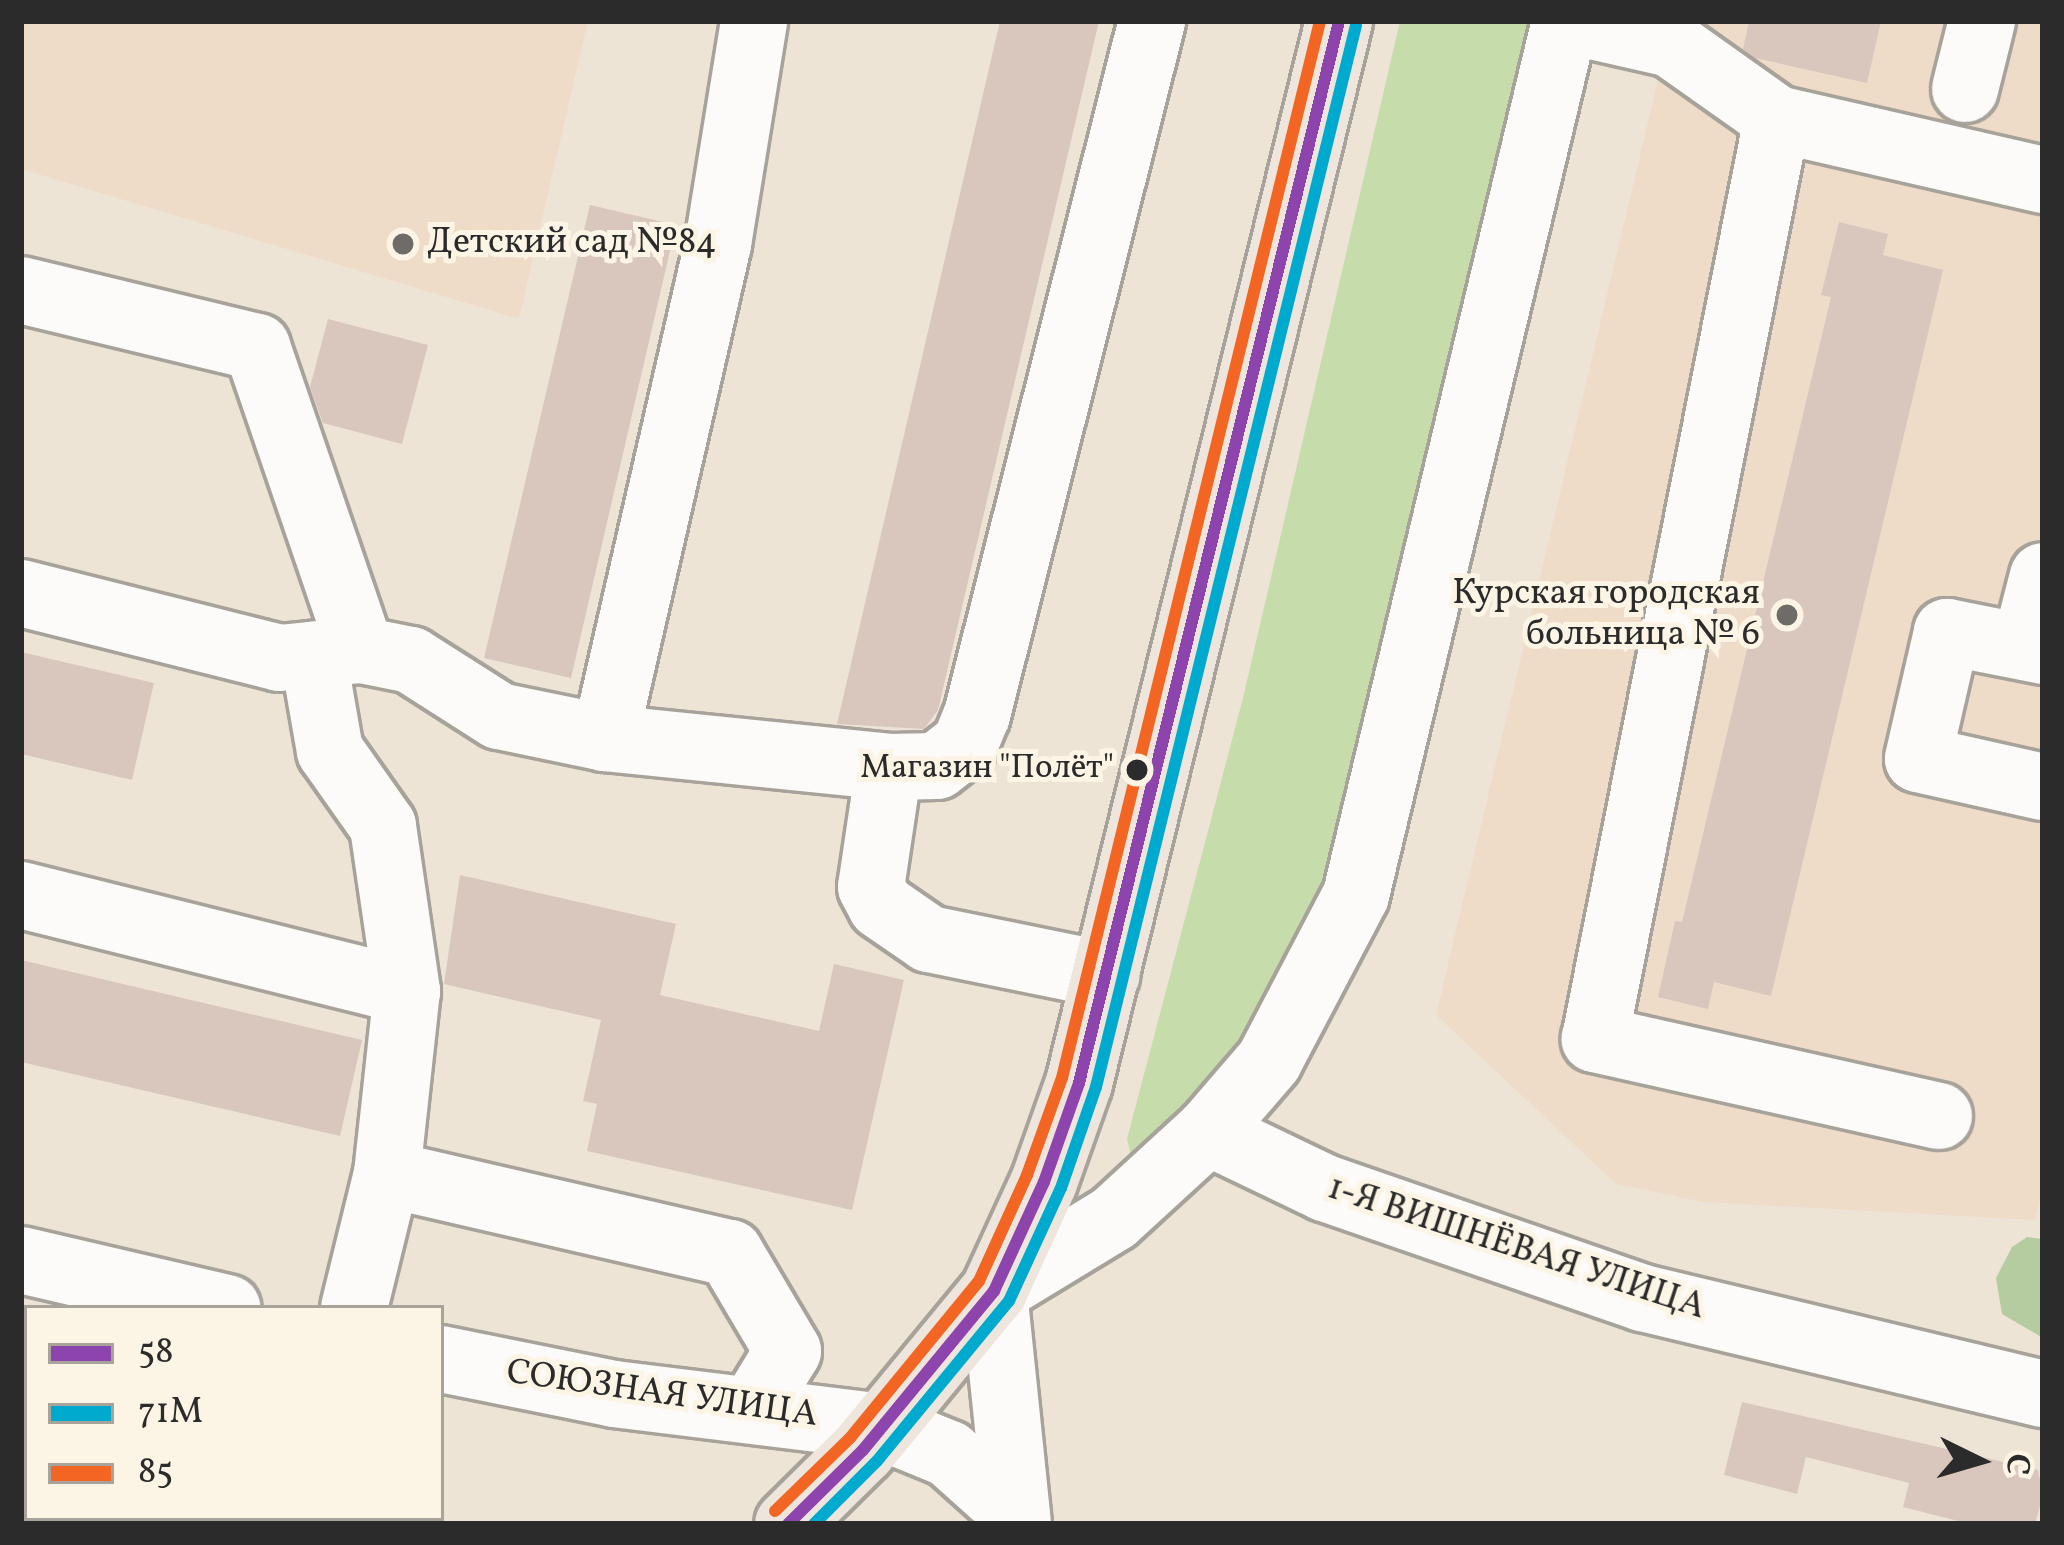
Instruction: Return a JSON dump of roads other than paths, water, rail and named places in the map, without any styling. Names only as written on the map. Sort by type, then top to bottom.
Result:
[{"type":"main road","name":"СОЮЗНАЯ УЛИЦА","points":[[788,1524],[883,1427],[994,1292],[1072,1103],[1339,21]]},
{"type":"street","points":[[604,738],[718,244],[754,21]]},
{"type":"street","points":[[21,593],[279,658],[337,652],[411,660],[500,716],[604,738],[889,767],[937,766],[965,744],[977,715],[1152,21]]},
{"type":"street","points":[[1017,1520],[994,1292],[1114,1217],[1208,1132],[1269,1061],[1356,896],[1567,21],[1671,44],[1777,119],[2043,180]]},
{"type":"street","points":[[1965,89],[1982,21]]},
{"type":"street","points":[[1777,119],[1595,1040],[1939,1116]]},
{"type":"street","points":[[21,290],[257,347],[337,652],[330,751],[383,826],[406,991],[387,1174],[356,1305]]},
{"type":"street","points":[[2043,577],[2034,648],[1947,632],[1918,759],[2043,787]]},
{"type":"street","points":[[889,767],[871,887],[881,906],[929,939],[1106,975]]},
{"type":"street","points":[[21,895],[406,991]]},
{"type":"street","name":"1-Я ВИШНЁВАЯ УЛИЦА","points":[[1208,1132],[1325,1188],[1643,1298],[2043,1394]]},
{"type":"street","points":[[387,1174],[730,1253],[788,1351],[752,1410]]},
{"type":"street","points":[[21,1260],[214,1305]]},
{"type":"street","name":"СОЮЗНАЯ УЛИЦА","points":[[452,1373],[883,1427]]},
{"type":"street","points":[[883,1427],[950,1454],[1017,1520]]},
{"type":"place","name":"Детский сад №84","points":[[403,244]]},
{"type":"place","name":"Курская городская больница № 6","points":[[1787,615]]},
{"type":"place","name":"Магазин \"Полёт\"","points":[[1137,770]]}]
